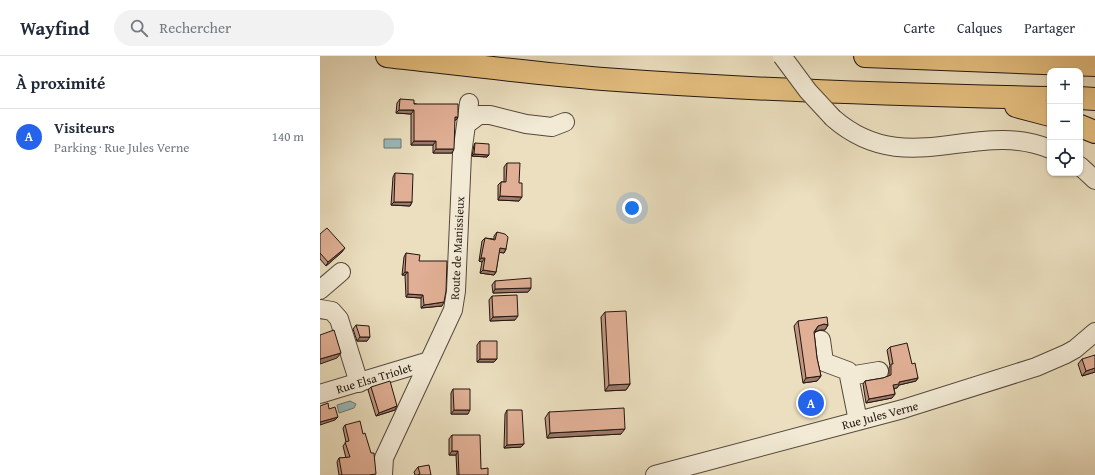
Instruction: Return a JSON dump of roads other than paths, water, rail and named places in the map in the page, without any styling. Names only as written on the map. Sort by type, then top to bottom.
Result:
[{"type":"highway","points":[[387,56],[501,69],[721,86],[927,95],[1047,98]]},
{"type":"highway","points":[[865,56],[1095,64]]},
{"type":"highway","points":[[927,95],[1020,107],[1047,114]]},
{"type":"highway","points":[[1083,98],[1095,99]]},
{"type":"highway","points":[[1083,127],[1095,132]]},
{"type":"street","points":[[782,56],[808,91],[834,118],[858,135],[884,146],[908,149],[986,141],[1007,141],[1035,145],[1047,149]]},
{"type":"street","name":"Route de Manissieux","points":[[383,475],[384,458],[452,310],[456,291],[462,154],[469,103]]},
{"type":"street","points":[[467,124],[479,115],[490,114],[526,124],[552,127],[565,122]]},
{"type":"street","points":[[1083,169],[1095,180]]},
{"type":"street","points":[[320,290],[341,272]]},
{"type":"street","points":[[320,309],[332,311],[339,319],[359,382]]},
{"type":"street","name":"Rue Jules Verne","points":[[655,475],[937,399],[1036,367],[1066,354],[1081,345],[1095,332]]},
{"type":"street","points":[[821,340],[824,362],[848,370],[858,421]]},
{"type":"street","name":"Rue Elsa Triolet","points":[[320,394],[429,361]]},
{"type":"street","points":[[849,376],[879,371]]},
{"type":"water","points":[[384,139],[401,139],[401,148],[384,148]]},
{"type":"water","points":[[350,401],[356,404],[354,408],[339,413],[337,405]]},
{"type":"place","name":"Visiteurs","points":[[811,403]]}]
